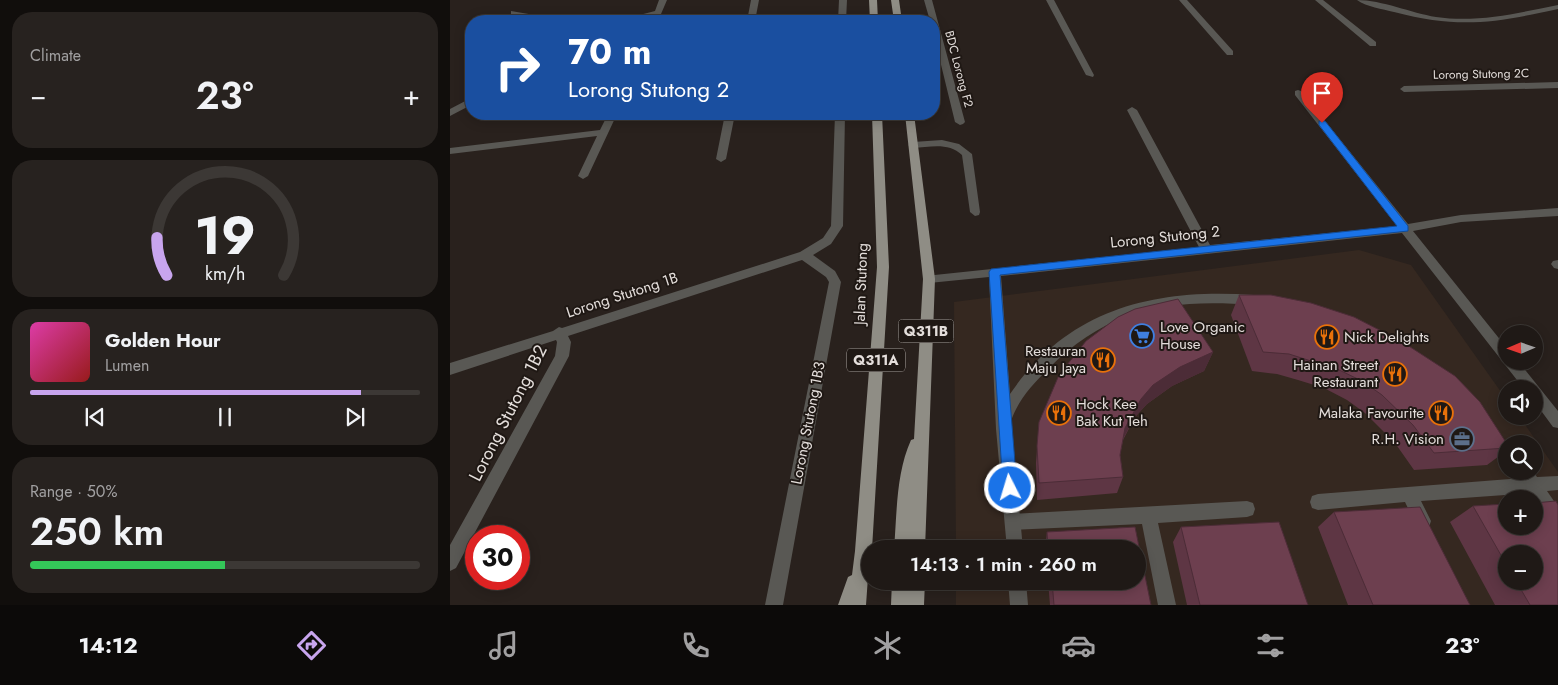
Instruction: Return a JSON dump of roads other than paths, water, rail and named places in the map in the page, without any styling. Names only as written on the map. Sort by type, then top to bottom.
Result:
[{"type":"main road","points":[[873,0],[874,15]]},
{"type":"main road","points":[[896,0],[897,15]]},
{"type":"main road","name":"Jalan Stutong","points":[[864,540],[883,267],[877,120]]},
{"type":"main road","name":"Q311B","points":[[910,120],[929,279],[917,540]]},
{"type":"main road","points":[[903,540],[908,474],[922,425]]},
{"type":"main road","points":[[847,605],[861,559]]},
{"type":"main road","name":"Jalan Stutong","points":[[857,605],[861,570]]},
{"type":"main road","points":[[900,605],[901,590]]},
{"type":"main road","points":[[915,605],[916,590]]},
{"type":"street","points":[[648,15],[657,13],[663,0]]},
{"type":"street","points":[[752,15],[756,0]]},
{"type":"street","points":[[842,15],[843,0]]},
{"type":"street","name":"BDC Lorong F2","points":[[928,0],[932,15]]},
{"type":"street","points":[[1050,0],[1090,76]]},
{"type":"street","points":[[1183,0],[1230,53]]},
{"type":"street","points":[[1319,0],[1373,44]]},
{"type":"street","points":[[1361,0],[1412,15],[1475,21],[1558,8]]},
{"type":"street","points":[[514,13],[525,15]]},
{"type":"street","name":"BDC Lorong F2","points":[[940,45],[960,122]]},
{"type":"street","name":"Lorong Stutong 2C","points":[[1404,89],[1558,85]]},
{"type":"street","points":[[1298,93],[1498,347]]},
{"type":"street","points":[[450,114],[465,105]]},
{"type":"street","points":[[1132,110],[1206,249]]},
{"type":"street","points":[[583,176],[609,120]]},
{"type":"street","points":[[721,159],[729,120]]},
{"type":"street","name":"Lorong Stutong 1B","points":[[450,369],[559,332],[804,255],[827,241],[837,226],[840,120]]},
{"type":"street","points":[[450,151],[603,132]]},
{"type":"street","points":[[913,145],[955,144],[962,147],[967,154],[975,212]]},
{"type":"street","points":[[1404,229],[1436,221],[1558,212]]},
{"type":"street","name":"Lorong Stutong 2","points":[[929,279],[1404,229]]},
{"type":"street","name":"Lorong Stutong 1B3","points":[[774,605],[835,282],[831,274],[804,255]]},
{"type":"street","points":[[995,272],[1004,421],[1014,540]]},
{"type":"street","points":[[1004,421],[1017,392],[1041,366],[1072,337],[1110,317],[1139,306],[1177,298],[1223,296],[1272,302]]},
{"type":"street","name":"Lorong Stutong 1B2","points":[[450,562],[562,356],[564,342],[559,332]]},
{"type":"street","points":[[1517,370],[1525,380]]},
{"type":"street","points":[[1543,403],[1558,422]]},
{"type":"street","points":[[1530,480],[1558,521]]},
{"type":"street","points":[[1318,502],[1558,483]]},
{"type":"street","points":[[1409,494],[1431,537]]},
{"type":"street","points":[[1013,522],[1247,510]]},
{"type":"street","points":[[1148,516],[1167,605]]},
{"type":"street","points":[[1017,590],[1018,605]]},
{"type":"place","name":"Love Organic House","points":[[1142,336]]},
{"type":"place","name":"Nick Delights","points":[[1327,337]]},
{"type":"place","name":"Restauran Maju Jaya","points":[[1103,360]]},
{"type":"place","name":"Hainan Street Restaurant","points":[[1395,374]]},
{"type":"place","name":"Hock Kee Bak Kut Teh","points":[[1059,413]]},
{"type":"place","name":"Malaka Favourite","points":[[1441,413]]},
{"type":"place","name":"R.H. Vision","points":[[1462,439]]}]
